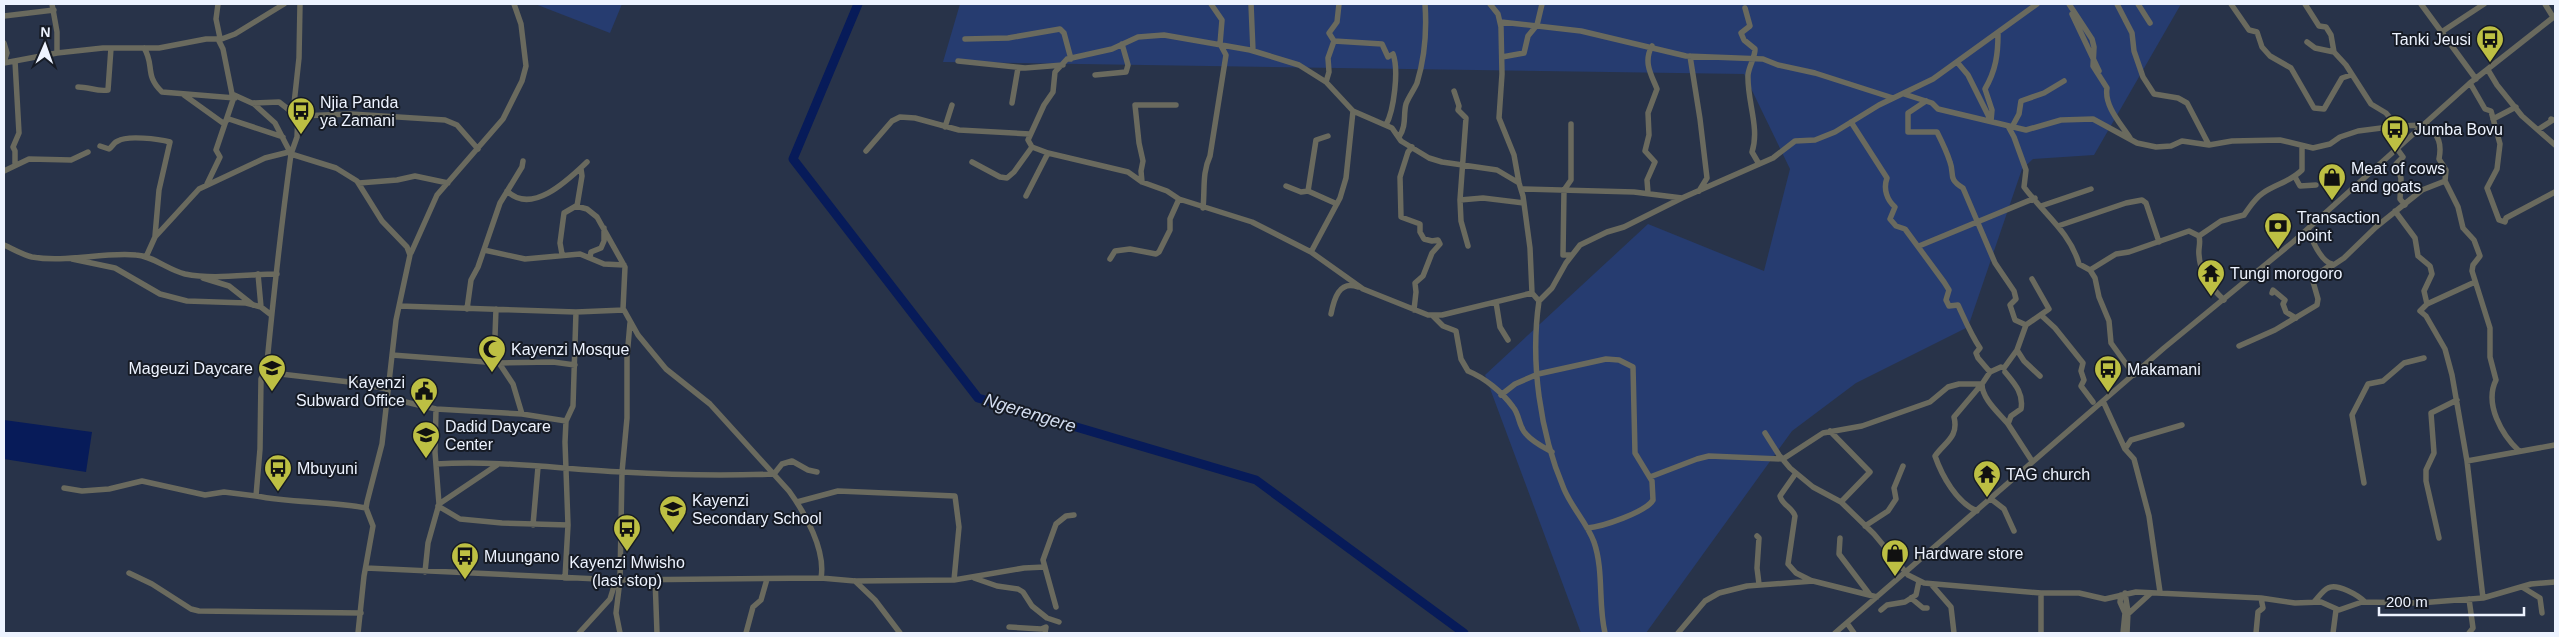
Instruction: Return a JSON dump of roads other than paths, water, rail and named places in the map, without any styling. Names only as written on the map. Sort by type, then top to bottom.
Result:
[{"type":"street","points":[[146,257],[155,237],[184,203],[206,184],[220,157],[216,150],[234,98],[231,92],[216,19],[218,4]]},
{"type":"street","points":[[4,43],[7,53],[4,63],[57,53],[112,48],[159,48],[232,36],[284,4]]},
{"type":"street","points":[[266,373],[270,314],[277,274],[290,153],[297,138],[295,114],[300,4]]},
{"type":"street","points":[[358,633],[373,526],[366,508],[382,444],[398,306],[410,253],[436,197],[507,113],[526,70],[521,24],[514,4]]},
{"type":"street","points":[[1203,208],[1206,184],[1204,170],[1210,156],[1226,55],[1220,44],[1222,20],[1211,4]]},
{"type":"street","points":[[1251,4],[1253,51]]},
{"type":"street","points":[[1334,41],[1329,33],[1338,22],[1339,4]]},
{"type":"street","points":[[1399,136],[1406,117],[1404,111],[1406,104],[1416,84],[1424,60],[1425,4]]},
{"type":"street","points":[[1490,4],[1500,22],[1502,57],[1499,115],[1514,155],[1524,203],[1530,248],[1532,293],[1539,302]]},
{"type":"street","points":[[1502,57],[1524,53],[1528,36],[1537,25],[1542,4]]},
{"type":"street","points":[[1605,633],[1601,615],[1597,552],[1587,528],[1570,502],[1552,452],[1540,402],[1536,347],[1539,302],[1552,288],[1572,255],[1584,243],[1624,227],[1682,198],[1783,153],[1795,141],[1815,140],[1933,79],[1998,34],[2037,4]]},
{"type":"street","points":[[2067,4],[2092,39],[2093,66],[2107,88],[2106,97],[2130,139]]},
{"type":"street","points":[[2118,4],[2132,33],[2134,51],[2143,77],[2150,89],[2154,94],[2178,98],[2186,103],[2209,145]]},
{"type":"street","points":[[2138,4],[2150,23]]},
{"type":"street","points":[[2231,4],[2249,30],[2257,32],[2262,47],[2270,56],[2291,68],[2315,108],[2325,108],[2342,78],[2351,75]]},
{"type":"street","points":[[2305,4],[2319,26],[2326,27],[2334,52],[2371,104],[2386,113],[2397,126]]},
{"type":"street","points":[[2420,4],[2476,79]]},
{"type":"street","points":[[2440,33],[2484,4]]},
{"type":"street","points":[[1835,633],[2032,461],[2308,230],[2470,83],[2554,16],[2545,4]]},
{"type":"street","points":[[4,16],[53,7],[57,53]]},
{"type":"street","points":[[1746,8],[1750,26],[1741,33],[1744,40],[1754,48],[1755,58],[1748,73],[1756,138],[1752,152],[1759,164]]},
{"type":"street","points":[[1500,22],[1580,31],[1690,56],[1766,59],[1782,66],[1815,73],[1894,98]]},
{"type":"street","points":[[965,39],[1008,38],[1050,29],[1060,29],[1064,33],[1071,59]]},
{"type":"street","points":[[1552,452],[1526,435],[1518,424],[1513,406],[1501,394],[1482,377],[1468,371],[1461,359],[1456,331],[1443,326],[1433,316],[1363,288],[1311,252],[1252,222],[1179,200],[1167,191],[1142,182],[1128,172],[1048,153],[1032,147],[1028,140],[1044,105],[1053,92],[1055,72],[1067,59],[1093,55],[1138,37],[1155,34],[1220,44],[1253,51],[1299,65],[1326,82],[1353,110],[1392,128],[1412,147],[1429,158],[1463,166],[1497,170],[1520,186],[1564,190],[1648,193],[1682,198]]},
{"type":"street","points":[[1991,121],[1992,110],[1985,89],[1992,77],[1998,55],[1998,34]]},
{"type":"street","points":[[1326,82],[1329,72],[1328,58],[1334,41]]},
{"type":"street","points":[[1334,41],[1382,44],[1383,51],[1388,57],[1393,54],[1396,67],[1394,91],[1390,118],[1386,125]]},
{"type":"street","points":[[2307,42],[2315,48],[2334,52]]},
{"type":"street","points":[[1095,75],[1126,72],[1128,66],[1122,44]]},
{"type":"street","points":[[1648,193],[1647,180],[1654,162],[1644,150],[1649,135],[1648,113],[1657,89],[1650,77],[1648,66],[1649,52],[1652,46]]},
{"type":"street","points":[[78,87],[92,88],[100,91],[108,90],[112,48]]},
{"type":"street","points":[[144,48],[150,57],[152,82],[162,92],[234,98]]},
{"type":"street","points":[[2093,55],[2099,71]]},
{"type":"street","points":[[1690,56],[1700,119],[1706,178],[1699,191]]},
{"type":"street","points":[[15,61],[18,84],[18,132],[13,147],[16,151],[15,163]]},
{"type":"street","points":[[958,61],[1018,68],[1063,65]]},
{"type":"street","points":[[1957,62],[1968,75],[1991,121]]},
{"type":"street","points":[[1012,102],[1018,68]]},
{"type":"street","points":[[2488,70],[2497,85],[2522,116],[2555,145]]},
{"type":"street","points":[[2010,127],[2019,114],[2021,101],[2044,93],[2064,81]]},
{"type":"street","points":[[2470,83],[2485,109],[2491,111],[2500,141],[2495,174],[2487,188],[2500,220],[2505,222],[2506,218],[2555,192]]},
{"type":"street","points":[[1454,91],[1459,106],[1458,110],[1466,118],[1460,200],[1461,221],[1468,246]]},
{"type":"street","points":[[231,92],[252,102],[275,123],[290,153]]},
{"type":"street","points":[[1904,94],[1926,101],[1938,109],[2026,130],[2061,120],[2093,120],[2130,139],[2156,147],[2171,146],[2182,142],[2209,145],[2232,141],[2280,140],[2302,147],[2324,146],[2340,137],[2363,130],[2427,124]]},
{"type":"street","points":[[184,95],[224,123]]},
{"type":"street","points":[[1926,101],[1908,113],[1908,132],[1937,132],[1951,164],[1950,175],[1954,183],[1962,188],[1995,262],[2014,293],[2016,300],[2010,305],[2015,320],[2026,326]]},
{"type":"street","points":[[252,102],[279,102],[295,114],[352,114],[445,120],[457,125],[478,149]]},
{"type":"street","points":[[1142,182],[1141,171],[1143,161],[1135,104],[1176,105]]},
{"type":"street","points":[[945,127],[952,105]]},
{"type":"street","points":[[2494,119],[2516,108]]},
{"type":"street","points":[[1311,252],[1336,204],[1346,178],[1350,123],[1353,110]]},
{"type":"street","points":[[1350,123],[1360,116],[1368,116]]},
{"type":"street","points":[[866,152],[892,121],[898,118],[913,118],[970,132],[1030,134]]},
{"type":"street","points":[[224,123],[229,119],[283,137]]},
{"type":"street","points":[[2539,129],[2553,120],[2551,119]]},
{"type":"street","points":[[1851,122],[1887,178],[1885,183],[1888,201],[1895,208],[1890,219],[1896,226],[1905,229],[1949,290],[1946,300],[1949,306],[1958,305],[1971,328],[1973,338],[1980,348],[1976,353],[1978,358],[1990,372]]},
{"type":"street","points":[[1571,124],[1572,180],[1564,190],[1563,256],[1572,255]]},
{"type":"street","points":[[2427,124],[2435,134],[2442,150],[2439,158],[2446,170],[2446,180],[2458,207],[2463,228],[2474,240],[2480,256],[2472,269],[2490,328],[2490,357],[2496,380],[2492,389],[2498,426],[2519,451]]},
{"type":"street","points":[[2010,127],[2026,170],[2024,186],[2041,206],[2043,212],[2058,226],[2074,248],[2079,264],[2090,270],[2098,283],[2099,297],[2109,321],[2113,348],[2134,375]]},
{"type":"street","points":[[1308,191],[1316,140],[1328,136]]},
{"type":"street","points":[[100,146],[109,149],[119,140],[125,138],[170,142],[160,181],[155,237]]},
{"type":"street","points":[[972,162],[1006,178],[1014,172],[1032,147]]},
{"type":"street","points":[[1412,147],[1401,174],[1401,217],[1420,224],[1420,232],[1424,239],[1438,240],[1440,244],[1432,253],[1423,276],[1414,283],[1416,292],[1414,310]]},
{"type":"street","points":[[2199,236],[2221,221],[2244,215],[2252,203],[2263,193],[2295,177],[2302,170],[2302,147]]},
{"type":"street","points":[[2398,150],[2403,158],[2396,164],[2401,178],[2400,198],[2405,205]]},
{"type":"street","points":[[4,171],[15,163],[32,158],[72,160],[88,152]]},
{"type":"street","points":[[206,184],[228,177],[265,158],[290,153],[336,168],[359,183],[382,222],[410,253]]},
{"type":"street","points":[[1026,196],[1048,153]]},
{"type":"street","points":[[467,309],[470,280],[484,250],[500,203],[522,167],[523,161]]},
{"type":"street","points":[[507,191],[512,196],[525,199],[537,198],[552,191],[581,169],[587,162]]},
{"type":"street","points":[[577,206],[582,183],[581,169]]},
{"type":"street","points":[[359,183],[397,180],[415,176],[448,183]]},
{"type":"street","points":[[2295,177],[2300,186],[2316,185]]},
{"type":"street","points":[[2239,346],[2275,330],[2317,305],[2318,299],[2312,278],[2344,258],[2376,227],[2422,190],[2446,180]]},
{"type":"street","points":[[1286,186],[1300,192],[1308,191],[1336,204]]},
{"type":"street","points":[[2041,206],[2091,189]]},
{"type":"street","points":[[1460,200],[1483,198],[1524,203]]},
{"type":"street","points":[[1919,246],[2035,198]]},
{"type":"street","points":[[1110,259],[1115,251],[1122,248],[1156,254],[1160,252],[1170,230],[1170,218],[1179,200]]},
{"type":"street","points":[[2058,226],[2126,202],[2142,200],[2146,203],[2159,242]]},
{"type":"street","points":[[562,254],[560,243],[563,217],[569,209],[577,206],[592,211],[604,228],[624,266],[626,277],[623,310],[630,323],[666,369],[710,404],[797,502],[822,560],[821,578]]},
{"type":"street","points":[[2395,212],[2415,238],[2418,256],[2430,266],[2432,274],[2424,292],[2426,304]]},
{"type":"street","points":[[590,257],[591,252],[601,248],[604,241],[604,228]]},
{"type":"street","points":[[2090,270],[2116,254],[2159,242],[2188,230],[2199,236],[2201,244],[2198,254],[2202,268],[2210,287],[2224,300]]},
{"type":"street","points":[[2308,230],[2322,256],[2332,266]]},
{"type":"street","points":[[4,245],[30,256],[67,258],[112,254],[146,257],[184,274],[213,277],[277,274]]},
{"type":"street","points":[[484,250],[525,259],[562,254],[580,254],[608,264],[624,266]]},
{"type":"street","points":[[67,258],[115,268],[160,294],[187,301],[253,305],[261,307],[270,314]]},
{"type":"street","points":[[258,274],[261,307]]},
{"type":"street","points":[[197,275],[229,286],[253,305]]},
{"type":"street","points":[[1977,511],[1965,506],[1951,486],[1936,456],[1950,442],[1957,427],[1954,417],[1990,372],[2001,367],[2004,368],[2017,350],[2026,326],[2049,309],[2045,306],[2032,279]]},
{"type":"street","points":[[2475,282],[2426,304],[2420,311],[2426,316],[2445,349],[2457,400],[2467,461],[2483,598]]},
{"type":"street","points":[[1331,314],[1335,297],[1340,290],[1351,286],[1363,288]]},
{"type":"street","points":[[2272,293],[2273,290],[2281,295],[2285,300],[2286,312],[2296,318]]},
{"type":"street","points":[[1433,316],[1532,293]]},
{"type":"street","points":[[1496,302],[1500,327],[1508,340]]},
{"type":"street","points":[[398,306],[576,312],[623,310]]},
{"type":"street","points":[[496,309],[496,362],[513,384],[522,414]]},
{"type":"street","points":[[565,578],[568,525],[565,468],[566,420],[573,406],[576,312]]},
{"type":"street","points":[[2042,316],[2055,328],[2083,363],[2081,371],[2084,380],[2081,386],[2093,402]]},
{"type":"street","points":[[620,633],[616,613],[622,472],[627,418],[627,357],[630,323]]},
{"type":"street","points":[[2017,350],[2024,361],[2040,376]]},
{"type":"street","points":[[392,355],[496,362],[575,364]]},
{"type":"street","points":[[1501,394],[1515,384],[1527,381],[1538,374],[1612,358],[1630,364],[1634,374],[1633,431],[1635,452],[1654,486],[1654,496],[1650,504],[1599,527],[1587,528]]},
{"type":"street","points":[[2364,483],[2352,416],[2360,395],[2368,384],[2383,381],[2404,363],[2424,358]]},
{"type":"street","points":[[2005,372],[2016,385],[2023,400],[2021,409],[2011,416],[2008,424]]},
{"type":"street","points":[[256,496],[260,449],[260,382],[262,375],[266,373],[358,383],[387,389]]},
{"type":"street","points":[[1650,477],[1709,456],[1783,460],[1817,436],[1830,431],[1862,426],[1930,402],[1948,387],[1969,382],[1981,384]]},
{"type":"street","points":[[1981,384],[1992,405],[2008,424],[2032,461]]},
{"type":"street","points":[[388,398],[436,409],[522,414],[566,420]]},
{"type":"street","points":[[2439,538],[2426,481],[2426,470],[2434,453],[2431,413],[2457,400]]},
{"type":"street","points":[[2103,402],[2125,448],[2134,459],[2150,516],[2160,592]]},
{"type":"street","points":[[425,572],[428,543],[438,505],[436,409]]},
{"type":"street","points":[[2125,448],[2131,440],[2182,425]]},
{"type":"street","points":[[1830,431],[1870,472],[1841,502]]},
{"type":"street","points":[[1765,433],[1783,460],[1796,473],[1813,487],[1841,502],[1866,526],[1905,572],[1919,581],[1931,584],[2041,593],[2079,593],[2105,599],[2123,594],[2160,592],[2262,598],[2295,603],[2324,603],[2336,610],[2365,602],[2419,603],[2483,598],[2522,587],[2554,584]]},
{"type":"street","points":[[2467,461],[2555,445]]},
{"type":"street","points":[[774,474],[782,464],[792,461],[808,470],[817,472]]},
{"type":"street","points":[[436,464],[476,462],[497,465],[622,472],[774,474]]},
{"type":"street","points":[[438,505],[456,494],[469,482],[497,465]]},
{"type":"street","points":[[1866,526],[1888,511],[1896,499],[1894,488],[1903,466]]},
{"type":"street","points":[[533,525],[538,467]]},
{"type":"street","points":[[1796,473],[1780,496],[1782,502],[1791,509],[1795,516],[1788,564],[1796,573],[1813,581],[1877,597]]},
{"type":"street","points":[[64,488],[82,491],[109,489],[142,481],[205,494],[224,492],[293,501],[325,501],[366,508]]},
{"type":"street","points":[[797,502],[838,491],[955,496],[959,527],[954,580]]},
{"type":"street","points":[[1991,498],[2004,509],[2014,531]]},
{"type":"street","points":[[438,505],[460,519],[533,525],[568,525]]},
{"type":"street","points":[[1056,607],[1043,560],[1056,524],[1066,516],[1074,515]]},
{"type":"street","points":[[1757,536],[1759,538],[1757,564],[1759,584]]},
{"type":"street","points":[[1840,538],[1840,554],[1870,595]]},
{"type":"street","points":[[366,568],[618,580],[655,578],[821,578],[855,581],[954,580],[1045,567]]},
{"type":"street","points":[[129,573],[152,584],[191,609],[199,611],[360,613]]},
{"type":"street","points":[[972,577],[997,586],[1018,589],[1023,592],[1032,606],[1047,618],[1059,622]]},
{"type":"street","points":[[655,578],[657,633]]},
{"type":"street","points":[[746,633],[753,607],[761,600],[767,579]]},
{"type":"street","points":[[579,633],[610,599],[618,580]]},
{"type":"street","points":[[855,581],[875,600],[900,633]]},
{"type":"street","points":[[1678,633],[1705,601],[1719,593],[1759,584],[1813,581]]},
{"type":"street","points":[[1881,610],[1887,605],[1905,602],[1916,595],[1919,581]]},
{"type":"street","points":[[1931,584],[1951,607],[1954,633]]},
{"type":"street","points":[[2314,602],[2331,587],[2356,596],[2365,602]]},
{"type":"street","points":[[2522,587],[2540,598],[2542,613]]},
{"type":"street","points":[[2041,593],[2041,633]]},
{"type":"street","points":[[2128,614],[2151,593]]},
{"type":"street","points":[[2123,594],[2128,614],[2127,633]]},
{"type":"street","points":[[2123,594],[2120,602],[2125,613],[2123,633]]},
{"type":"street","points":[[1911,598],[1923,608],[1927,608]]},
{"type":"street","points":[[2256,633],[2258,612],[2263,608],[2262,598]]},
{"type":"street","points":[[2469,599],[2473,628],[2469,633]]},
{"type":"street","points":[[2333,633],[2336,610]]},
{"type":"street","points":[[1847,623],[1854,633]]},
{"type":"street","points":[[1009,627],[1041,629],[1046,627],[1045,633]]},
{"type":"waterway","name":"Ngerengere","points":[[858,4],[793,159],[978,398],[1256,480],[1464,633]]},
{"type":"place","name":"Tanki Jeusi","points":[[2490,63]]},
{"type":"place","name":"Njia Panda ya Zamani","points":[[301,135]]},
{"type":"place","name":"Jumba Bovu","points":[[2395,153]]},
{"type":"place","name":"Meat of cows and goats","points":[[2332,201]]},
{"type":"place","name":"Transaction point","points":[[2278,250]]},
{"type":"place","name":"Tungi morogoro","points":[[2211,297]]},
{"type":"place","name":"Kayenzi Mosque","points":[[492,373]]},
{"type":"place","name":"Mageuzi Daycare","points":[[272,392]]},
{"type":"place","name":"Makamani","points":[[2108,393]]},
{"type":"place","name":"Kayenzi Subward Office","points":[[424,415]]},
{"type":"place","name":"Dadid Daycare Center","points":[[426,459]]},
{"type":"place","name":"Mbuyuni","points":[[278,492]]},
{"type":"place","name":"TAG church","points":[[1987,498]]},
{"type":"place","name":"Kayenzi Secondary School","points":[[673,533]]},
{"type":"place","name":"Kayenzi Mwisho (last stop)","points":[[627,552]]},
{"type":"place","name":"Hardware store","points":[[1895,577]]},
{"type":"place","name":"Muungano","points":[[465,580]]}]
